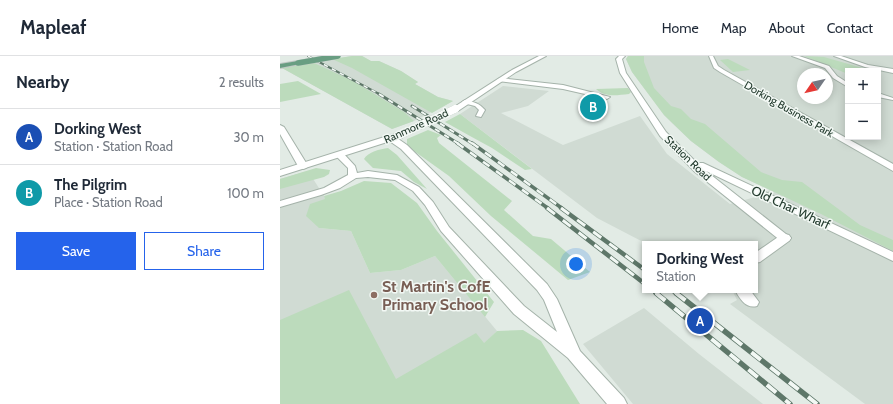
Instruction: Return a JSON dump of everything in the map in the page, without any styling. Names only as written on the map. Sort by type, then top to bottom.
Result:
[{"type":"main road","points":[[280,66],[338,56]]},
{"type":"street","name":"Ranmore Road","points":[[280,173],[340,155],[395,136],[455,109],[500,80],[542,56]]},
{"type":"street","name":"Station Road","points":[[622,56],[619,59],[623,73],[663,134],[675,148],[698,170],[785,238],[758,257]]},
{"type":"street","points":[[280,127],[303,166]]},
{"type":"street","name":"Old Char Wharf","points":[[688,159],[893,257]]},
{"type":"street","points":[[744,293],[752,302]]},
{"type":"lane","name":"Dorking Business Park","points":[[711,56],[716,67],[722,71],[893,168]]},
{"type":"lane","points":[[794,56],[827,67],[835,77],[845,83]]},
{"type":"lane","points":[[837,56],[862,65],[893,71]]},
{"type":"lane","points":[[500,80],[563,87],[607,97]]},
{"type":"lane","points":[[881,96],[891,100]]},
{"type":"lane","points":[[465,102],[477,105],[482,110],[479,116]]},
{"type":"lane","points":[[395,136],[404,147],[542,287],[550,299],[574,355]]},
{"type":"lane","points":[[340,155],[352,168],[353,176]]},
{"type":"lane","points":[[280,204],[338,186],[353,176],[368,174],[397,178],[416,189],[429,204],[445,229],[519,310],[574,355],[618,404]]},
{"type":"shaded area","points":[[352,56],[362,56],[371,61],[379,61],[401,71],[418,82],[415,84],[438,97],[453,101],[414,121],[392,129],[282,68]]},
{"type":"shaded area","points":[[628,56],[893,56],[893,404],[865,404],[730,304],[737,300],[734,293],[758,293],[758,241],[642,241],[597,218],[460,114],[503,86],[549,91],[528,106],[501,113],[563,145],[640,116],[667,154],[730,204],[759,196],[770,190],[742,177],[719,162],[691,141],[664,115],[632,72],[626,59]]},
{"type":"shaded area","name":"St Martin's CofE Primary School","points":[[308,171],[326,199],[319,228],[351,231],[370,273],[401,270],[435,256],[497,331],[467,360],[488,404],[280,404],[280,179]]},
{"type":"shaded area","points":[[644,308],[699,354],[763,404],[633,404],[583,344]]},
{"type":"green space","points":[[362,56],[371,61],[379,61],[401,71],[418,82],[415,84],[438,97],[453,101],[432,113],[352,68],[332,59]]},
{"type":"green space","points":[[628,56],[644,56],[644,62],[654,88],[671,106],[681,109],[691,119],[705,124],[761,172],[782,180],[802,182],[860,225],[893,240],[893,251],[821,214],[742,177],[719,162],[691,141],[664,115],[632,72],[626,59]]},
{"type":"green space","points":[[804,56],[824,57],[862,68],[845,68],[845,73]]},
{"type":"green space","points":[[728,59],[750,70],[733,72],[720,60]]},
{"type":"green space","points":[[314,63],[353,81],[404,112],[414,121],[392,129],[282,68]]},
{"type":"green space","points":[[298,81],[321,94],[280,102],[280,84]]},
{"type":"green space","points":[[628,88],[631,92],[629,94],[616,95],[604,94],[596,89]]},
{"type":"green space","points":[[460,114],[532,169],[525,170],[492,148],[445,122]]},
{"type":"green space","points":[[428,130],[441,135],[437,138],[439,143],[512,201],[504,210],[533,236],[551,239],[590,272],[568,280],[491,216],[449,176],[407,146],[407,139]]},
{"type":"green space","points":[[388,148],[397,155],[427,189],[414,182],[401,171],[373,168],[364,159],[371,153]]},
{"type":"green space","points":[[316,168],[330,170],[329,174],[324,177],[280,189],[280,179]]},
{"type":"green space","points":[[364,181],[391,183],[417,203],[437,231],[494,302],[485,317],[435,256],[401,270],[370,273],[351,231],[319,228],[306,216],[310,204],[325,199],[324,196],[341,191]]},
{"type":"green space","points":[[349,290],[396,379],[476,333],[484,343],[497,331],[523,330],[541,341],[580,404],[280,404],[280,320]]},
{"type":"railway","points":[[308,56],[381,95]]},
{"type":"railway","points":[[379,94],[459,144]]},
{"type":"railway","points":[[412,106],[473,144]]},
{"type":"railway","points":[[457,143],[549,209]]},
{"type":"railway","points":[[472,143],[563,209]]},
{"type":"railway","points":[[547,208],[642,282]]},
{"type":"railway","points":[[561,208],[642,268]]},
{"type":"railway","points":[[656,293],[790,404]]},
{"type":"railway","points":[[676,293],[817,404]]},
{"type":"place","name":"The Pilgrim","points":[[593,107]]},
{"type":"place","name":"St Martin's CofE Primary School","points":[[374,295]]},
{"type":"place","name":"Dorking West","points":[[700,321]]}]
